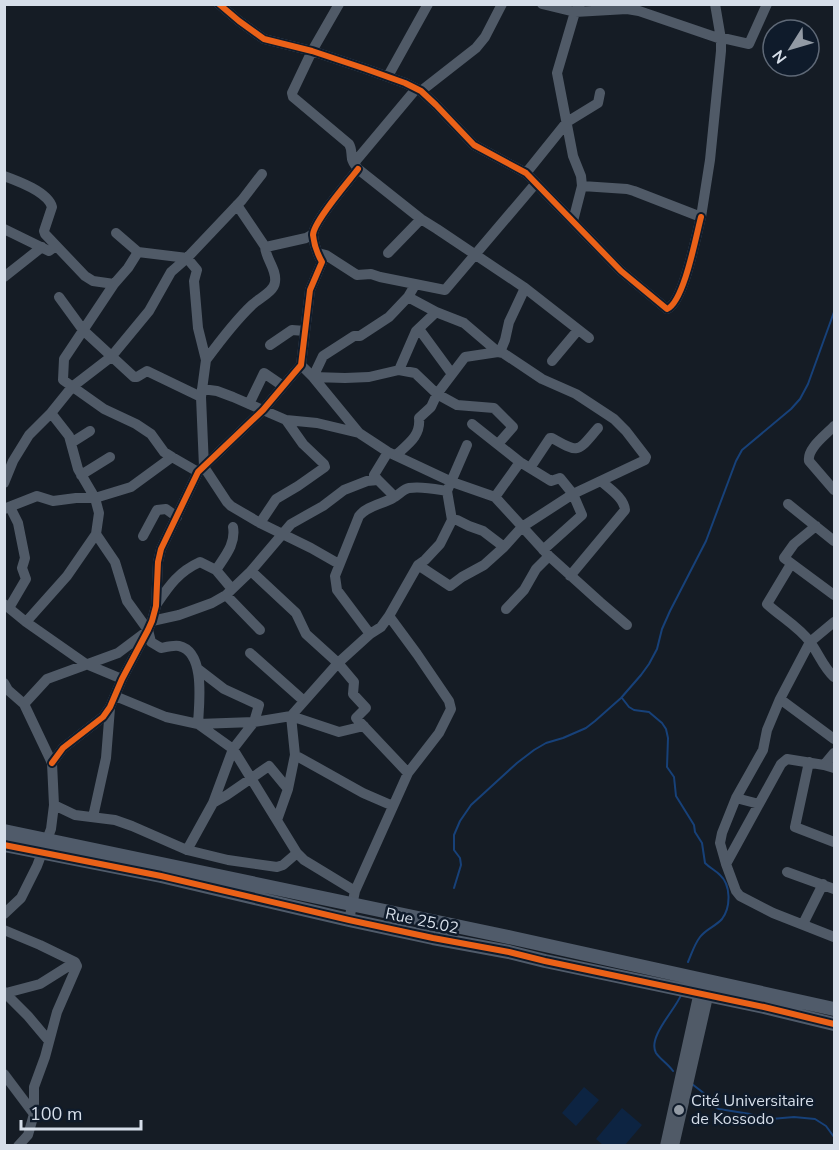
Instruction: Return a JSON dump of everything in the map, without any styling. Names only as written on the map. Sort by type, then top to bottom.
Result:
[{"type":"main road","points":[[4,831],[45,846],[224,878],[354,898],[705,989],[834,1010]]},
{"type":"main road","name":"Rue 25.02","points":[[4,845],[45,846],[349,920],[545,961],[705,989],[764,1007],[834,1024]]},
{"type":"street","points":[[219,4],[264,39],[312,51],[388,76],[418,90],[436,105],[474,145],[526,173],[621,271],[667,309],[672,307],[684,284],[701,217],[710,160],[721,39],[715,4]]},
{"type":"street","points":[[339,4],[312,51],[292,97],[349,144],[356,166],[421,219],[525,288],[589,338]]},
{"type":"street","points":[[388,76],[428,4]]},
{"type":"street","points":[[52,763],[63,748],[103,717],[116,696],[122,679],[150,626],[156,606],[160,549],[201,470],[263,410],[301,365],[310,290],[322,262],[313,234],[317,223],[356,166],[418,90],[476,48],[485,37],[502,4]]},
{"type":"street","points":[[542,4],[577,8],[628,7],[721,39],[749,44],[767,4]]},
{"type":"street","points":[[573,221],[582,186],[581,174],[573,156],[556,73],[577,8]]},
{"type":"street","points":[[526,173],[567,123],[598,103],[600,93]]},
{"type":"street","points":[[4,483],[13,461],[29,435],[72,387],[111,357],[149,311],[171,272],[237,205],[262,174]]},
{"type":"street","points":[[4,176],[27,185],[51,202],[52,207],[44,231],[85,276],[114,284]]},
{"type":"street","points":[[318,254],[326,255],[357,275],[371,274],[445,290],[536,183]]},
{"type":"street","points":[[582,186],[627,189],[701,217]]},
{"type":"street","points":[[206,360],[233,324],[273,288],[275,282],[265,246],[237,205]]},
{"type":"street","points":[[388,253],[421,219]]},
{"type":"street","points":[[4,229],[49,251],[56,246]]},
{"type":"street","points":[[116,233],[138,252],[187,258],[197,270],[194,281],[198,328],[206,360],[202,393],[201,470]]},
{"type":"street","points":[[265,246],[304,239],[313,234]]},
{"type":"street","points":[[4,277],[42,247]]},
{"type":"street","points":[[138,252],[64,359],[63,380],[104,409],[151,434],[172,457],[201,470],[229,504],[260,523],[339,564]]},
{"type":"street","points":[[313,377],[323,356],[389,317],[408,297],[415,285]]},
{"type":"street","points":[[499,352],[505,340],[509,322],[525,288]]},
{"type":"street","points":[[59,297],[83,330],[136,377],[147,371],[202,393],[217,391],[286,420],[317,423],[359,433]]},
{"type":"street","points":[[408,297],[436,312],[464,323],[499,352],[542,379],[576,394],[614,418],[646,459],[573,494],[522,527],[484,566],[450,586],[418,565]]},
{"type":"street","points":[[399,370],[418,329],[436,312]]},
{"type":"street","points":[[418,329],[452,374]]},
{"type":"street","points":[[270,345],[292,330],[305,331]]},
{"type":"street","points":[[552,361],[578,330]]},
{"type":"street","points":[[395,497],[374,475],[392,454],[415,437],[420,427],[419,418],[431,406],[437,394],[465,357],[499,352]]},
{"type":"street","points":[[301,365],[359,433],[449,486],[495,497],[546,553],[627,625]]},
{"type":"street","points":[[313,377],[369,377],[399,370],[415,373],[437,394],[457,405],[495,408],[513,427],[498,444]]},
{"type":"street","points":[[249,404],[264,373],[283,386]]},
{"type":"street","points":[[27,622],[67,576],[96,534],[99,513],[95,498],[78,469],[69,436],[51,413]]},
{"type":"street","points":[[260,523],[276,499],[325,466],[303,444],[286,420]]},
{"type":"street","points":[[472,424],[520,462],[551,481],[560,478],[573,494],[582,515],[546,553],[524,590],[506,609]]},
{"type":"street","points":[[832,483],[808,458],[811,450],[834,426]]},
{"type":"street","points":[[530,468],[550,438],[570,448],[578,449],[598,428]]},
{"type":"street","points":[[71,443],[90,430]]},
{"type":"street","points":[[277,820],[288,789],[296,755],[291,716],[338,663],[369,634],[381,627],[418,565],[440,544],[452,520],[449,486],[467,445]]},
{"type":"street","points":[[81,475],[110,457]]},
{"type":"street","points":[[122,679],[86,664],[7,606],[26,579],[22,568],[25,558],[18,523],[7,508],[37,496],[53,501],[95,498],[131,487],[172,457]]},
{"type":"street","points":[[495,497],[520,462]]},
{"type":"street","points":[[24,704],[47,679],[118,653],[150,626],[213,603],[229,592],[251,571],[291,524],[323,506],[344,490],[367,481],[378,480]]},
{"type":"street","points":[[570,576],[625,510],[620,499],[602,481]]},
{"type":"street","points":[[369,634],[337,590],[335,576],[361,514],[408,488],[449,486]]},
{"type":"street","points":[[788,504],[834,541]]},
{"type":"street","points":[[143,536],[160,508],[166,509],[177,517]]},
{"type":"street","points":[[452,520],[483,531],[504,548]]},
{"type":"street","points":[[816,526],[794,544],[784,558],[834,595]]},
{"type":"street","points":[[216,570],[231,548],[235,536],[233,527]]},
{"type":"street","points":[[96,534],[117,564],[128,601],[150,626],[151,642],[161,648],[179,646],[187,649],[195,659],[198,669],[198,724]]},
{"type":"street","points":[[156,606],[174,579],[197,562],[203,562],[216,570],[229,592],[260,630]]},
{"type":"street","points":[[791,564],[767,604],[810,642],[824,666],[834,677]]},
{"type":"street","points":[[251,571],[296,613],[306,634],[338,663],[354,682],[353,694],[366,708],[356,718],[408,773]]},
{"type":"street","points":[[349,920],[354,898],[408,773],[439,733],[451,713],[451,706],[389,616]]},
{"type":"street","points":[[834,622],[810,642],[780,699],[767,730],[763,750],[736,798],[720,843],[736,891],[740,896],[773,913],[834,937]]},
{"type":"street","points":[[250,653],[304,701]]},
{"type":"street","points":[[187,850],[213,803],[233,749],[254,722],[259,705],[224,689],[198,669]]},
{"type":"street","points":[[4,683],[8,690],[24,704],[52,763],[54,805],[51,829],[24,894],[4,914]]},
{"type":"street","points":[[116,696],[166,717],[198,724],[254,722],[291,716],[339,732],[364,726]]},
{"type":"street","points":[[780,699],[834,739]]},
{"type":"street","points":[[93,817],[106,758],[110,707]]},
{"type":"street","points":[[198,724],[233,749],[297,853],[354,898]]},
{"type":"street","points":[[726,864],[781,764],[787,759],[829,767],[834,753]]},
{"type":"street","points":[[296,755],[363,793],[393,806]]},
{"type":"street","points":[[809,762],[795,827],[834,842]]},
{"type":"street","points":[[213,803],[270,766],[288,789]]},
{"type":"street","points":[[736,798],[759,804]]},
{"type":"street","points":[[54,805],[75,815],[115,820],[187,850],[228,860],[278,867],[297,853]]},
{"type":"street","points":[[224,878],[228,860]]},
{"type":"street","points":[[787,872],[834,889]]},
{"type":"street","points":[[802,924],[823,884]]},
{"type":"street","points":[[4,930],[75,962],[77,966],[57,1012],[34,1087],[34,1113],[28,1135],[18,1146]]},
{"type":"street","points":[[5,993],[40,984],[75,962]]},
{"type":"street","points":[[665,1146],[705,989]]},
{"type":"street","points":[[674,1146],[705,989]]},
{"type":"street","points":[[5,993],[49,1041]]},
{"type":"street","points":[[4,1074],[34,1113]]},
{"type":"shaded area","points":[[584,1087],[599,1100],[576,1126],[562,1113]]},
{"type":"shaded area","points":[[622,1108],[642,1125],[625,1145],[603,1145],[596,1139]]},
{"type":"waterway","points":[[454,888],[461,865],[460,858],[454,850],[454,835],[471,805],[534,750],[586,728],[595,721],[621,698],[649,664],[657,649],[670,611],[706,541],[736,461],[742,450],[800,399],[808,384],[834,312]]},
{"type":"waterway","points":[[622,698],[634,710],[649,712],[666,729],[667,767],[674,777],[676,796],[702,843],[705,863],[724,879],[728,890],[725,914],[700,937],[688,962]]},
{"type":"waterway","points":[[673,1071],[656,1053],[654,1046],[663,1023],[681,995]]},
{"type":"waterway","points":[[692,1084],[710,1098],[715,1107],[719,1109],[761,1118],[815,1119],[826,1126],[834,1137]]},
{"type":"cycle path","points":[[219,4],[264,39],[312,51],[405,83],[421,91],[474,145],[526,173],[621,271],[667,309],[673,304],[684,282],[701,217]]},
{"type":"cycle path","points":[[52,763],[63,748],[103,717],[110,707],[152,621],[156,606],[158,562],[161,549],[198,472],[263,410],[301,365],[310,290],[322,262],[313,235],[325,212],[358,169]]},
{"type":"cycle path","points":[[4,845],[161,876],[349,920],[509,952],[834,1024]]},
{"type":"place","name":"Cité Universitaire de Kossodo","points":[[679,1110]]}]
